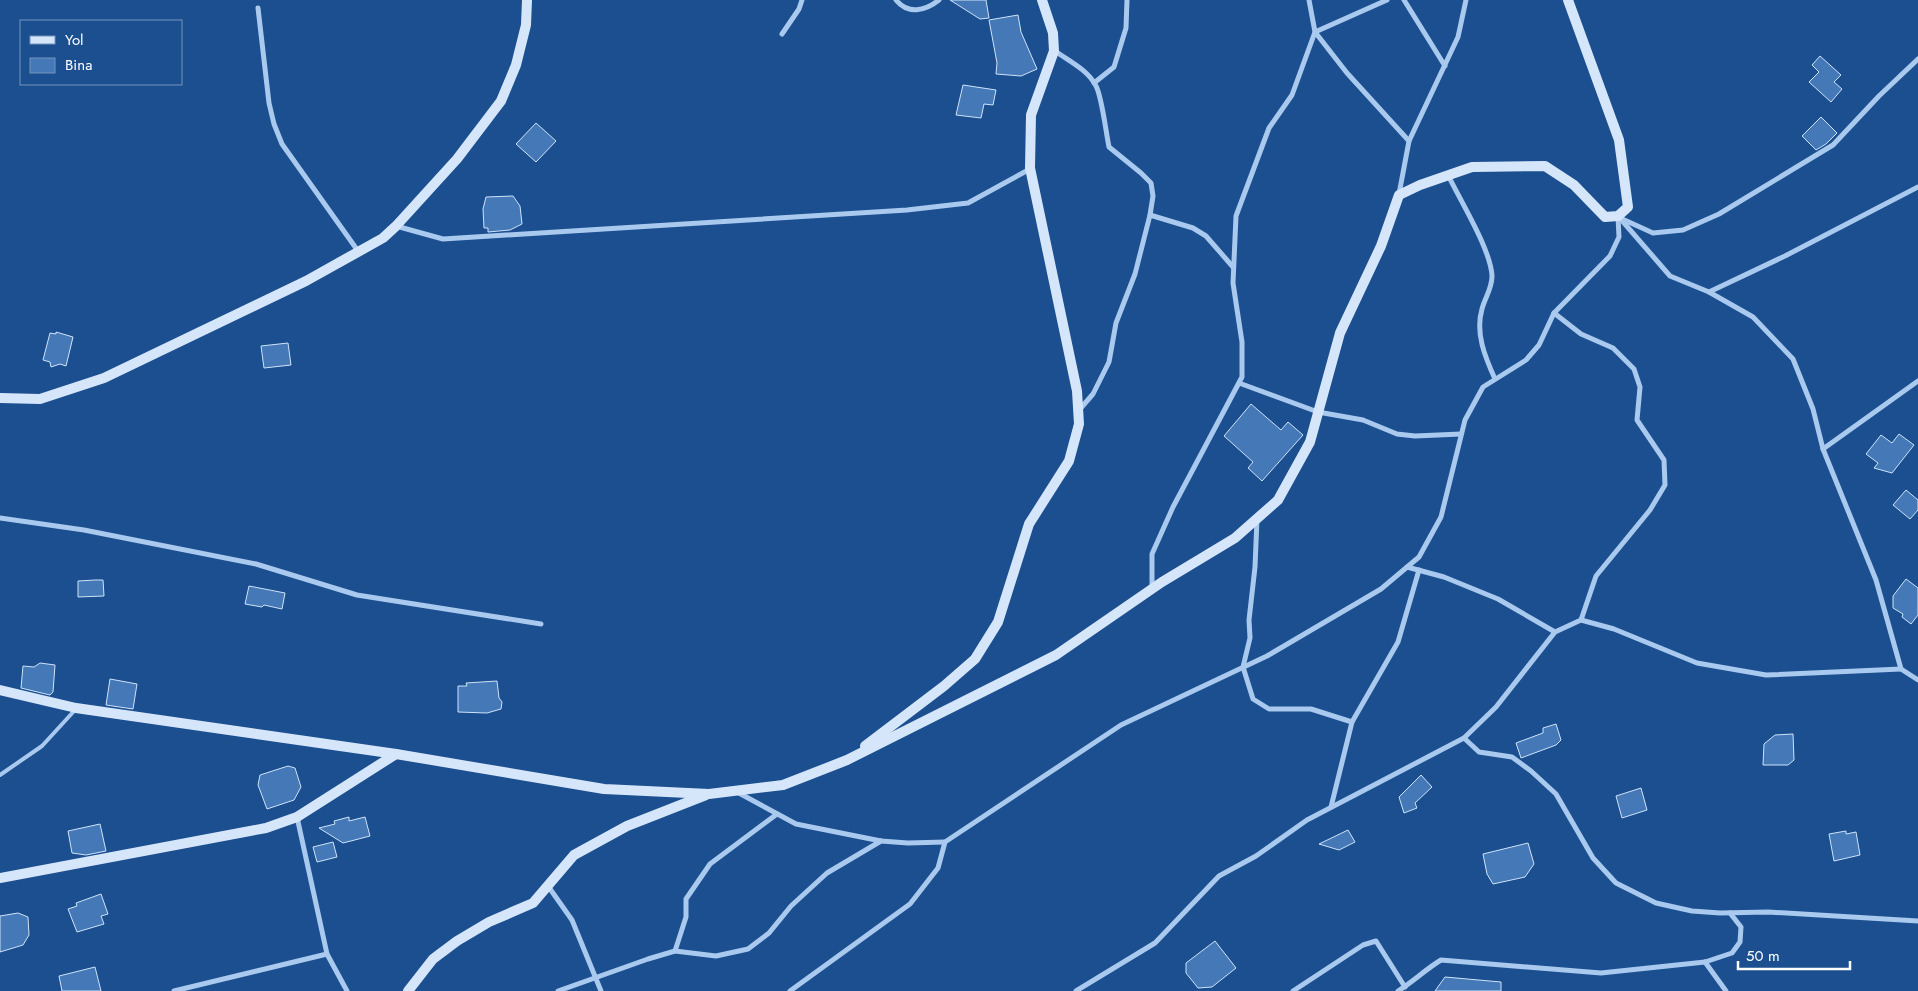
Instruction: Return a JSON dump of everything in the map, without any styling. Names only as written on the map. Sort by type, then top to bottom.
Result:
[{"type":"street","points":[[0,398],[40,399],[104,378],[306,281],[383,238],[457,158],[501,101],[516,66],[526,25],[527,0]]},
{"type":"street","points":[[782,34],[802,0]]},
{"type":"street","points":[[896,0],[903,8],[912,10],[931,6],[939,0]]},
{"type":"street","points":[[847,760],[944,686],[975,659],[998,622],[1029,524],[1069,461],[1079,424],[1077,391],[1030,168],[1031,115],[1054,51],[1053,33],[1042,0]]},
{"type":"street","points":[[1094,83],[1114,67],[1126,28],[1127,0]]},
{"type":"street","points":[[1309,0],[1315,32],[1347,73],[1409,141]]},
{"type":"street","points":[[1152,589],[1152,554],[1173,507],[1242,378],[1242,342],[1233,283],[1236,216],[1269,128],[1292,95],[1315,32],[1387,0]]},
{"type":"street","points":[[1404,0],[1445,66]]},
{"type":"street","points":[[0,690],[76,708],[396,754],[604,789],[709,794],[735,791],[783,785],[847,760],[1056,655],[1152,589],[1235,538],[1278,500],[1310,442],[1340,333],[1381,246],[1399,195],[1409,141],[1458,37],[1466,0]]},
{"type":"street","points":[[1568,0],[1619,140],[1628,207],[1618,216]]},
{"type":"street","points":[[258,8],[269,103],[274,124],[282,144],[358,251]]},
{"type":"street","points":[[1054,51],[1077,65],[1090,76],[1097,87],[1109,147],[1142,173],[1151,183],[1153,196],[1135,274],[1116,323],[1109,362],[1093,394],[1078,411]]},
{"type":"street","points":[[1399,195],[1420,184],[1472,167],[1545,166],[1574,185],[1605,217],[1618,216],[1653,233],[1683,230],[1719,214],[1833,145],[1879,96],[1918,59]]},
{"type":"street","points":[[396,226],[443,239],[907,210],[968,203],[1030,168]]},
{"type":"street","points":[[1448,175],[1483,244],[1490,263],[1492,277],[1490,290],[1482,309],[1480,334],[1486,359],[1495,379]]},
{"type":"street","points":[[1709,292],[1785,256],[1918,188]]},
{"type":"street","points":[[1150,215],[1193,228],[1206,236],[1233,268]]},
{"type":"street","points":[[1618,216],[1670,276],[1709,292],[1754,317],[1793,360],[1813,409],[1822,448],[1876,580],[1901,669]]},
{"type":"street","points":[[735,791],[796,824],[881,840],[945,842],[1122,725],[1267,656],[1381,589],[1420,556],[1442,517],[1465,420],[1483,387],[1526,360],[1540,345],[1554,313],[1610,256],[1620,237],[1618,216]]},
{"type":"street","points":[[1554,313],[1581,334],[1613,348],[1634,369],[1640,387],[1637,420],[1664,460],[1664,484],[1650,510],[1596,576],[1581,620]]},
{"type":"street","points":[[1822,448],[1918,381]]},
{"type":"street","points":[[1239,383],[1318,412],[1363,420],[1397,434],[1416,436],[1461,434]]},
{"type":"street","points":[[0,518],[84,530],[256,564],[357,595],[541,624]]},
{"type":"street","points":[[1258,518],[1255,567],[1248,620],[1250,638],[1243,667],[1253,699],[1270,709],[1311,709],[1352,722]]},
{"type":"street","points":[[1407,567],[1444,577],[1498,599],[1555,632]]},
{"type":"street","points":[[1331,807],[1352,722],[1398,642],[1419,570]]},
{"type":"street","points":[[1076,991],[1155,943],[1219,876],[1256,856],[1307,820],[1464,738],[1496,707],[1555,632],[1581,620],[1614,630],[1697,663],[1766,675],[1901,669],[1918,680]]},
{"type":"street","points":[[1464,738],[1480,752],[1512,757],[1530,771],[1556,794],[1593,858],[1616,883],[1656,903],[1692,911],[1768,912],[1918,921]]},
{"type":"street","points":[[0,878],[266,828],[297,817],[396,754]]},
{"type":"street","points":[[408,991],[433,959],[457,941],[489,922],[532,903],[574,855],[627,826],[709,794]]},
{"type":"street","points":[[675,952],[686,917],[686,899],[710,864],[778,814]]},
{"type":"street","points":[[297,817],[327,954],[347,991]]},
{"type":"street","points":[[558,991],[675,952],[716,956],[748,949],[769,933],[791,906],[827,873],[881,840]]},
{"type":"street","points":[[790,991],[910,904],[938,868],[945,842]]},
{"type":"street","points":[[548,886],[572,920],[601,991]]},
{"type":"street","points":[[1398,991],[1427,968],[1441,960],[1601,972],[1705,962],[1732,953],[1740,942],[1741,927],[1730,913]]},
{"type":"street","points":[[1294,991],[1363,945],[1376,941],[1404,987]]},
{"type":"street","points":[[174,991],[327,954]]},
{"type":"street","points":[[1705,962],[1726,991]]},
{"type":"lane","points":[[0,775],[42,746],[76,708]]},
{"type":"building","points":[[950,0],[986,0],[989,18],[980,19]]},
{"type":"building","points":[[1018,15],[1021,32],[1037,69],[1021,76],[996,74],[997,63],[989,20]]},
{"type":"building","points":[[1820,56],[1841,75],[1834,82],[1842,89],[1831,102],[1809,82],[1819,72],[1812,65]]},
{"type":"building","points":[[963,85],[996,90],[993,105],[984,104],[981,118],[956,115]]},
{"type":"building","points":[[1821,117],[1837,133],[1826,144],[1816,150],[1802,136]]},
{"type":"building","points":[[536,123],[556,141],[536,162],[516,144]]},
{"type":"building","points":[[513,196],[520,206],[522,224],[510,230],[488,232],[488,228],[484,228],[483,209],[486,197]]},
{"type":"building","points":[[56,332],[73,337],[66,366],[60,364],[51,367],[50,362],[43,360],[50,333],[56,334]]},
{"type":"building","points":[[288,343],[291,365],[264,368],[261,346]]},
{"type":"building","points":[[1251,404],[1281,430],[1288,422],[1303,435],[1262,481],[1248,468],[1253,462],[1224,436]]},
{"type":"building","points":[[1899,434],[1914,445],[1892,473],[1874,468],[1878,463],[1866,454],[1881,435],[1892,443]]},
{"type":"building","points":[[1906,490],[1918,500],[1918,510],[1910,519],[1893,505]]},
{"type":"building","points":[[1906,579],[1918,588],[1918,615],[1911,624],[1902,617],[1903,614],[1893,608],[1893,596]]},
{"type":"building","points":[[103,580],[104,596],[78,597],[78,581]]},
{"type":"building","points":[[249,586],[285,593],[282,609],[264,605],[262,607],[245,604]]},
{"type":"building","points":[[40,663],[55,665],[53,692],[50,695],[21,688],[23,666],[34,667]]},
{"type":"building","points":[[110,679],[137,684],[133,709],[106,705]]},
{"type":"building","points":[[497,681],[499,698],[502,702],[501,709],[487,713],[458,712],[458,686],[467,686],[466,683]]},
{"type":"building","points":[[1556,724],[1561,740],[1556,745],[1521,758],[1516,743],[1543,733],[1543,728]]},
{"type":"building","points":[[1793,734],[1794,760],[1788,765],[1763,765],[1764,744],[1775,735]]},
{"type":"building","points":[[288,766],[295,768],[301,787],[294,800],[267,809],[258,785],[260,775]]},
{"type":"building","points":[[1421,775],[1432,787],[1415,803],[1417,808],[1404,813],[1399,797]]},
{"type":"building","points":[[1641,788],[1647,810],[1622,818],[1616,796]]},
{"type":"building","points":[[349,817],[349,821],[365,817],[370,836],[343,843],[319,828],[335,824],[334,821]]},
{"type":"building","points":[[100,824],[106,851],[86,855],[72,853],[68,831]]},
{"type":"building","points":[[1348,830],[1355,842],[1339,850],[1319,844]]},
{"type":"building","points":[[1846,831],[1846,834],[1856,832],[1860,855],[1834,861],[1829,834]]},
{"type":"building","points":[[333,842],[337,857],[317,862],[313,847]]},
{"type":"building","points":[[1528,843],[1534,864],[1525,877],[1493,884],[1487,874],[1483,854]]},
{"type":"building","points":[[101,894],[108,914],[101,916],[104,924],[77,932],[68,909],[77,906],[76,903]]},
{"type":"building","points":[[18,913],[28,917],[29,935],[23,945],[0,952],[0,916]]},
{"type":"building","points":[[1215,941],[1236,968],[1212,987],[1198,988],[1186,973],[1186,963]]},
{"type":"building","points":[[95,967],[101,991],[62,991],[59,976]]},
{"type":"building","points":[[1445,977],[1501,982],[1501,991],[1435,991]]}]
